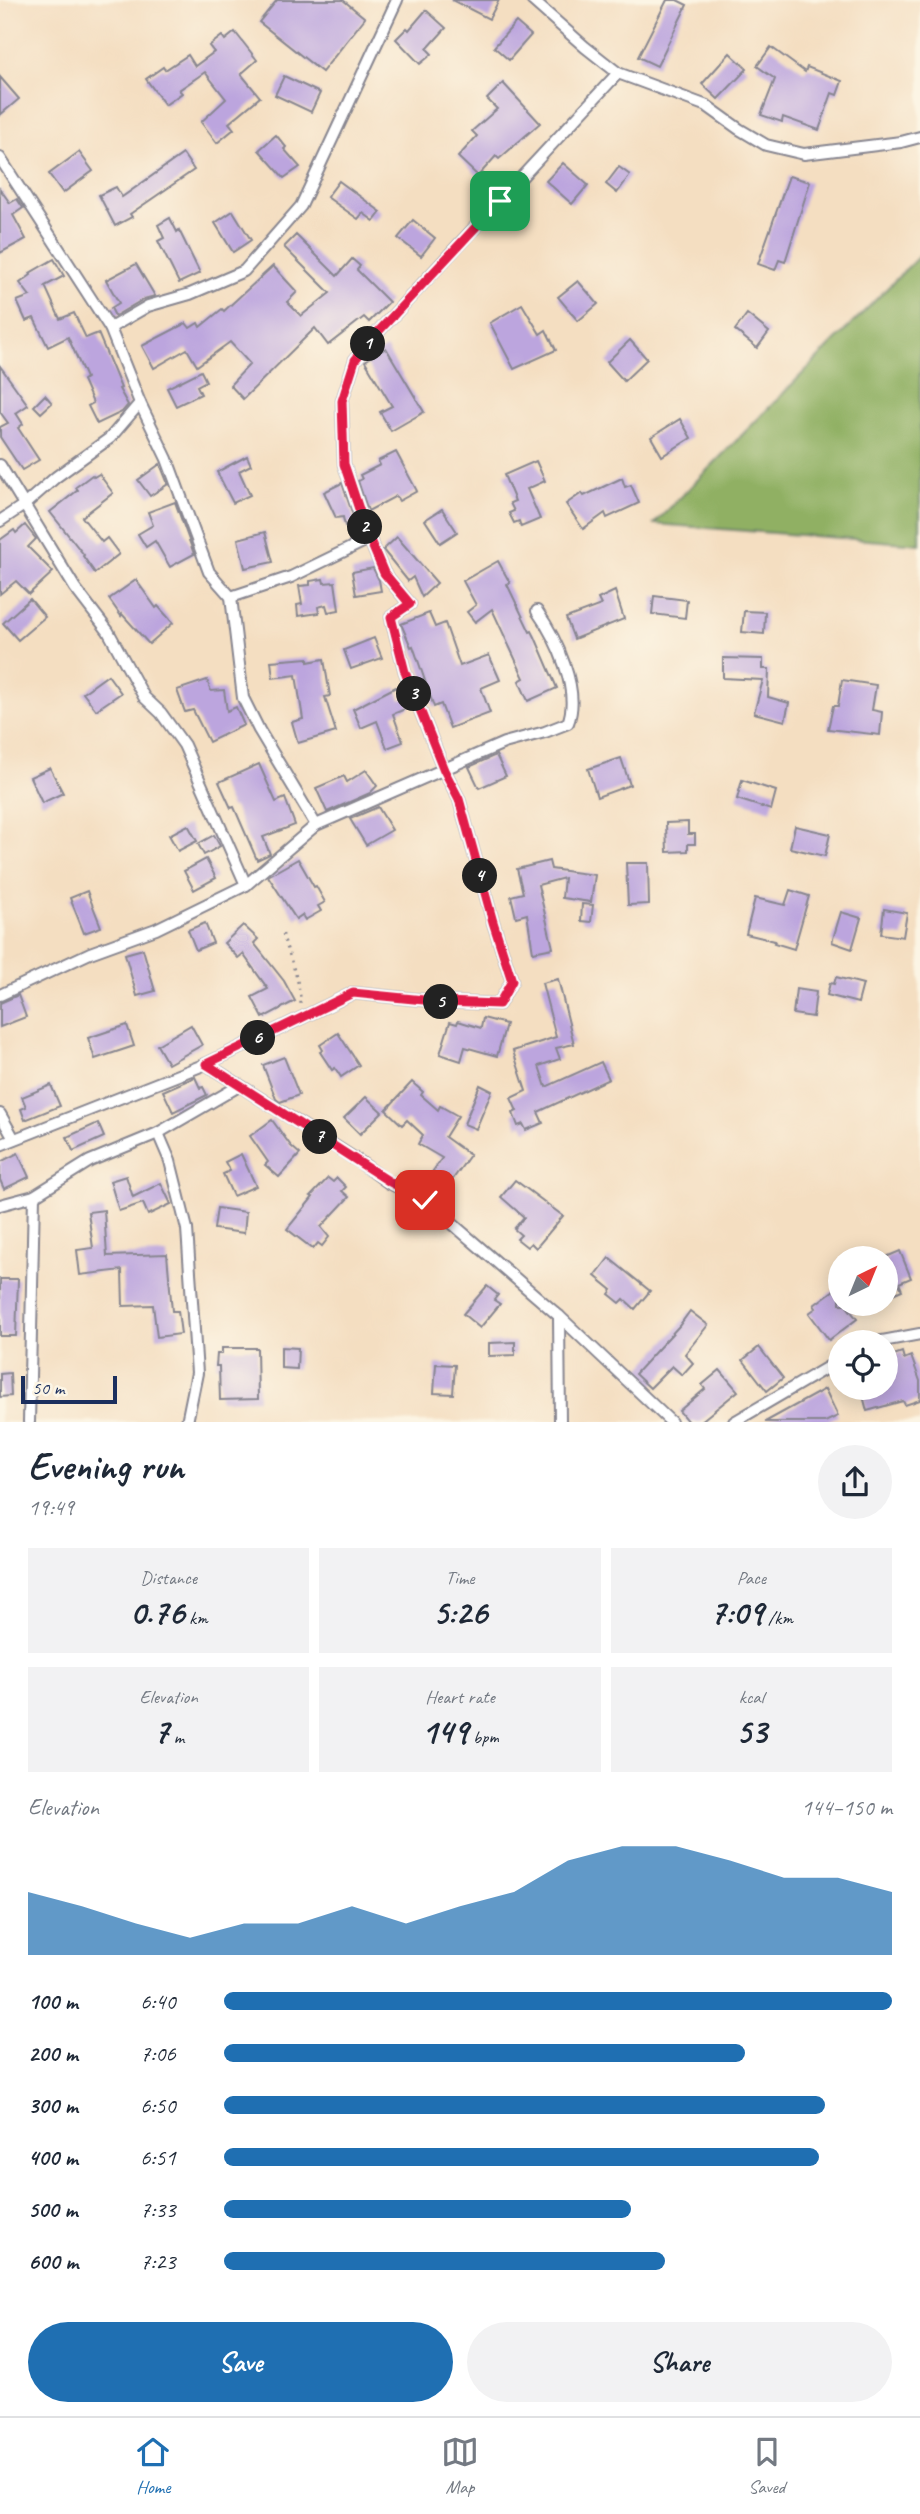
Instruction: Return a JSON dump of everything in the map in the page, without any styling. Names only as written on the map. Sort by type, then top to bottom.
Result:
[{"type":"street","points":[[110,328],[148,306],[190,294],[244,271],[301,206],[397,0]]},
{"type":"street","points":[[532,0],[618,73],[707,106],[739,130],[766,145],[804,154],[901,142],[920,137]]},
{"type":"street","points":[[0,1145],[206,1064],[353,993],[444,1002],[499,1004],[512,981],[459,799],[444,770],[405,672],[391,617],[410,604],[384,573],[369,539],[344,464],[342,401],[355,360],[377,333],[618,73]]},
{"type":"street","points":[[0,158],[110,328],[140,403],[167,459],[209,572],[231,597],[243,698],[316,825]]},
{"type":"street","points":[[0,521],[110,438],[140,403]]},
{"type":"street","points":[[0,465],[75,588],[108,631],[132,680],[184,745],[246,886]]},
{"type":"street","points":[[231,597],[291,577],[369,539]]},
{"type":"street","points":[[0,995],[90,953],[156,929],[246,886],[316,825],[504,743],[568,723],[573,709],[565,668],[551,630],[537,611]]},
{"type":"street","points":[[206,1064],[390,1182],[425,1200],[559,1316],[671,1422]]},
{"type":"street","points":[[0,1205],[34,1196],[90,1161],[158,1133],[239,1086]]},
{"type":"street","points":[[0,1114],[14,1139]]},
{"type":"street","points":[[158,1133],[170,1161],[187,1229],[197,1373],[187,1422]]},
{"type":"street","points":[[29,1422],[34,1196]]},
{"type":"street","points":[[559,1316],[560,1422]]},
{"type":"street","points":[[898,1338],[920,1334]]},
{"type":"street","points":[[734,1422],[828,1367]]},
{"type":"path","points":[[283,934],[302,1002],[296,1020]]},
{"type":"green space","points":[[920,255],[920,544],[654,524]]},
{"type":"building","points":[[277,0],[343,0],[365,18],[322,72],[259,22]]},
{"type":"building","points":[[452,0],[499,0],[489,19]]},
{"type":"building","points":[[667,0],[677,0],[687,5],[657,66],[638,57]]},
{"type":"building","points":[[426,10],[446,28],[427,49],[432,54],[420,64],[396,39],[407,28],[409,30]]},
{"type":"building","points":[[516,22],[531,35],[509,60],[494,47]]},
{"type":"building","points":[[235,32],[257,60],[241,74],[260,97],[229,123],[234,129],[217,143],[201,122],[226,99],[205,72],[179,90],[182,93],[165,105],[146,79],[188,55],[195,66],[214,52],[209,46],[222,36],[225,40]]},
{"type":"building","points":[[771,47],[805,72],[807,67],[842,81],[837,95],[832,93],[819,130],[783,117],[782,122],[761,115],[775,79],[757,66]]},
{"type":"building","points":[[730,53],[747,69],[718,99],[702,84]]},
{"type":"building","points":[[284,76],[320,93],[311,112],[275,95]]},
{"type":"building","points":[[0,77],[19,99],[0,115]]},
{"type":"building","points":[[503,83],[540,123],[499,159],[496,156],[478,176],[458,157],[477,136],[472,131],[497,109],[487,99]]},
{"type":"building","points":[[276,135],[300,167],[284,178],[259,150]]},
{"type":"building","points":[[79,152],[93,171],[63,193],[49,174]]},
{"type":"building","points":[[183,154],[194,170],[130,214],[132,217],[115,226],[99,195],[116,187],[122,197]]},
{"type":"building","points":[[563,163],[588,185],[572,204],[546,181]]},
{"type":"building","points":[[619,167],[630,175],[617,193],[606,184]]},
{"type":"building","points":[[789,176],[810,182],[785,262],[779,260],[775,270],[758,264]]},
{"type":"building","points":[[339,181],[381,212],[374,221],[363,213],[358,219],[327,197]]},
{"type":"building","points":[[0,189],[10,203],[17,199],[23,208],[13,215],[26,239],[0,253]]},
{"type":"building","points":[[233,211],[251,240],[233,252],[215,223]]},
{"type":"building","points":[[170,218],[177,232],[179,230],[200,273],[179,283],[158,241],[164,238],[158,225]]},
{"type":"building","points":[[413,220],[435,238],[421,256],[398,238]]},
{"type":"building","points":[[296,235],[337,276],[352,259],[360,266],[357,270],[389,302],[369,322],[364,317],[328,345],[315,328],[243,399],[230,385],[250,364],[230,342],[197,366],[187,349],[154,368],[142,346],[186,323],[190,328],[198,323],[200,327],[222,309],[224,311],[273,266],[297,292],[287,302],[301,316],[330,293],[284,247]]},
{"type":"building","points":[[54,259],[64,276],[45,286],[60,319],[74,313],[86,338],[98,333],[121,388],[119,389],[128,405],[122,412],[97,424],[88,406],[93,403],[83,380],[86,378],[68,337],[48,347],[34,318],[26,321],[17,301],[30,296],[20,283],[31,275],[30,273]]},
{"type":"building","points":[[136,264],[155,296],[144,299],[115,316],[111,308],[119,303],[106,280]]},
{"type":"building","points":[[578,281],[598,304],[578,321],[558,297]]},
{"type":"building","points":[[522,304],[540,334],[546,330],[556,350],[514,369],[490,323]]},
{"type":"building","points":[[747,314],[769,332],[757,348],[735,330]]},
{"type":"building","points":[[630,340],[647,359],[624,381],[607,362]]},
{"type":"building","points":[[386,348],[424,412],[391,431],[380,412],[392,406],[365,361]]},
{"type":"building","points":[[0,366],[28,405],[16,413],[23,424],[18,428],[39,460],[22,470],[0,437],[0,427],[8,423],[0,412]]},
{"type":"building","points":[[201,371],[206,381],[197,386],[201,394],[176,406],[167,388]]},
{"type":"building","points":[[45,395],[52,403],[41,413],[34,406]]},
{"type":"building","points":[[680,419],[691,438],[662,456],[651,437]]},
{"type":"building","points":[[396,452],[417,491],[399,501],[396,496],[368,511],[358,481],[362,479],[360,475],[380,465],[378,461]]},
{"type":"building","points":[[247,456],[251,465],[239,471],[250,495],[233,503],[217,472]]},
{"type":"building","points":[[536,461],[545,481],[527,489],[540,519],[521,527],[519,521],[514,523],[509,513],[514,511],[510,503],[515,501],[504,475]]},
{"type":"building","points":[[160,464],[168,484],[150,496],[138,480]]},
{"type":"building","points":[[99,474],[113,493],[82,517],[102,542],[107,538],[119,554],[95,573],[50,512],[78,490],[76,487],[92,475],[94,477]]},
{"type":"building","points":[[622,478],[625,487],[631,485],[639,503],[607,518],[605,513],[583,529],[566,504],[582,493],[584,496]]},
{"type":"building","points":[[342,483],[355,521],[345,526],[343,517],[336,518],[324,492]]},
{"type":"building","points":[[175,502],[194,554],[170,567],[155,541],[146,547],[138,534],[153,525],[148,512]]},
{"type":"building","points":[[442,509],[457,532],[440,543],[425,520]]},
{"type":"building","points":[[25,525],[36,539],[28,547],[53,572],[29,594],[16,581],[0,594],[0,540],[14,530],[16,533]]},
{"type":"building","points":[[265,532],[273,562],[245,568],[238,539]]},
{"type":"building","points":[[397,537],[437,583],[422,597],[413,577],[408,581],[383,550]]},
{"type":"building","points":[[498,561],[557,688],[528,701],[519,681],[524,678],[492,609],[475,622],[467,612],[476,605],[463,581]]},
{"type":"building","points":[[373,568],[381,591],[356,595],[352,572]]},
{"type":"building","points":[[323,579],[324,583],[335,582],[339,610],[328,612],[326,605],[318,607],[319,613],[298,616],[297,605],[302,604],[299,586],[310,585],[310,581]]},
{"type":"building","points":[[136,580],[156,608],[158,606],[173,623],[149,644],[122,614],[121,616],[109,599]]},
{"type":"building","points":[[615,591],[624,619],[574,639],[566,618],[601,605],[598,599]]},
{"type":"building","points":[[654,596],[687,600],[685,618],[652,614]]},
{"type":"building","points":[[30,599],[45,617],[18,640],[3,623]]},
{"type":"building","points":[[744,611],[765,612],[764,634],[742,632]]},
{"type":"building","points":[[429,613],[435,627],[445,623],[460,666],[489,655],[500,680],[481,688],[490,713],[450,728],[441,704],[434,707],[413,646],[411,647],[401,624]]},
{"type":"building","points":[[374,638],[382,658],[351,669],[344,650]]},
{"type":"building","points":[[308,658],[308,662],[324,659],[330,696],[325,697],[336,732],[298,743],[292,722],[303,719],[296,675],[273,678],[271,661]]},
{"type":"building","points":[[723,658],[763,659],[763,669],[769,669],[768,697],[789,703],[785,721],[754,713],[763,680],[723,678]]},
{"type":"building","points":[[108,675],[121,693],[96,710],[83,693]]},
{"type":"building","points":[[207,680],[211,691],[224,690],[227,711],[236,707],[244,725],[209,742],[193,710],[185,712],[177,690]]},
{"type":"building","points":[[842,680],[876,685],[872,710],[882,712],[880,735],[828,729],[833,706],[838,706]]},
{"type":"building","points":[[396,687],[401,700],[406,698],[410,707],[393,714],[403,742],[387,748],[377,721],[361,728],[353,709]]},
{"type":"building","points":[[496,755],[506,776],[479,788],[469,767]]},
{"type":"building","points":[[621,758],[630,785],[597,797],[588,769]]},
{"type":"building","points":[[259,764],[276,802],[285,798],[295,825],[263,837],[270,854],[257,860],[234,807],[231,808],[219,782]]},
{"type":"building","points":[[50,768],[63,793],[42,803],[30,777]]},
{"type":"building","points":[[366,770],[377,786],[370,793],[327,812],[316,788],[344,776],[347,782]]},
{"type":"building","points":[[742,780],[776,791],[771,810],[737,799]]},
{"type":"building","points":[[378,807],[392,830],[366,845],[350,819]]},
{"type":"building","points":[[688,822],[688,834],[695,834],[695,844],[688,844],[688,851],[667,852],[666,823]]},
{"type":"building","points":[[188,825],[197,841],[178,851],[169,835]]},
{"type":"building","points":[[795,826],[830,834],[825,856],[790,848]]},
{"type":"building","points":[[214,835],[220,846],[204,855],[198,844]]},
{"type":"building","points":[[206,859],[216,878],[194,890],[184,871]]},
{"type":"building","points":[[298,859],[325,902],[318,906],[321,911],[305,920],[302,915],[296,919],[268,876]]},
{"type":"building","points":[[549,861],[551,869],[595,875],[591,902],[562,898],[564,878],[538,885],[553,948],[533,952],[527,914],[516,917],[511,896],[523,893],[517,869]]},
{"type":"building","points":[[626,863],[648,863],[649,904],[628,905]]},
{"type":"building","points":[[790,890],[809,896],[794,949],[746,934],[755,898],[785,905]]},
{"type":"building","points":[[87,891],[101,927],[84,933],[70,898]]},
{"type":"building","points":[[582,904],[593,905],[591,922],[581,921]]},
{"type":"building","points":[[884,909],[907,913],[903,937],[881,934]]},
{"type":"building","points":[[841,912],[861,918],[852,949],[832,942]]},
{"type":"building","points":[[205,923],[213,943],[196,950],[188,930]]},
{"type":"building","points":[[243,925],[258,939],[254,943],[284,981],[295,1001],[263,1018],[252,997],[268,989],[243,954],[238,958],[224,943]]},
{"type":"building","points":[[143,949],[155,991],[137,996],[125,954]]},
{"type":"building","points":[[836,977],[863,984],[858,1003],[827,995],[830,983],[834,984]]},
{"type":"building","points":[[558,979],[574,1044],[556,1048],[560,1059],[539,1066],[546,1087],[601,1062],[609,1079],[538,1112],[543,1123],[526,1130],[523,1124],[518,1126],[513,1113],[517,1111],[511,1098],[526,1091],[513,1051],[556,1037],[542,983]]},
{"type":"building","points":[[796,989],[816,992],[813,1017],[793,1014]]},
{"type":"building","points":[[18,995],[26,1017],[0,1027],[0,1003]]},
{"type":"building","points":[[483,1018],[506,1024],[497,1056],[465,1047],[461,1061],[440,1054],[450,1022],[457,1024],[458,1021],[481,1028]]},
{"type":"building","points":[[127,1025],[134,1046],[95,1059],[88,1038]]},
{"type":"building","points":[[191,1025],[202,1045],[168,1064],[157,1045]]},
{"type":"building","points":[[338,1033],[359,1065],[341,1077],[335,1068],[332,1070],[320,1052],[323,1050],[320,1045]]},
{"type":"building","points":[[284,1057],[299,1095],[280,1102],[276,1099],[263,1065]]},
{"type":"building","points":[[195,1077],[207,1095],[173,1112],[163,1091]]},
{"type":"building","points":[[412,1082],[423,1092],[421,1095],[438,1110],[440,1106],[458,1116],[445,1137],[470,1155],[443,1193],[426,1181],[442,1158],[418,1144],[423,1135],[407,1120],[402,1125],[386,1110]]},
{"type":"building","points":[[51,1085],[60,1106],[25,1120],[21,1109],[26,1107],[22,1097]]},
{"type":"building","points":[[480,1085],[492,1091],[476,1129],[464,1124]]},
{"type":"building","points":[[366,1097],[382,1112],[360,1134],[344,1118]]},
{"type":"building","points":[[272,1120],[300,1154],[279,1177],[265,1165],[268,1162],[250,1136]]},
{"type":"building","points":[[98,1123],[104,1137],[73,1151],[67,1137]]},
{"type":"building","points":[[18,1153],[29,1177],[4,1189],[0,1180],[0,1162]]},
{"type":"building","points":[[241,1154],[256,1186],[233,1196],[223,1174],[230,1171],[225,1162]]},
{"type":"building","points":[[126,1176],[133,1197],[161,1183],[171,1204],[148,1215],[143,1203],[119,1211],[110,1181]]},
{"type":"building","points":[[328,1178],[333,1182],[337,1178],[346,1187],[342,1191],[349,1197],[321,1227],[329,1237],[322,1246],[318,1243],[313,1249],[287,1229]]},
{"type":"building","points":[[515,1180],[563,1216],[536,1248],[531,1243],[527,1247],[517,1239],[521,1235],[514,1229],[524,1217],[501,1197]]},
{"type":"building","points":[[217,1208],[246,1212],[244,1233],[214,1229]]},
{"type":"building","points":[[104,1210],[107,1256],[167,1254],[172,1311],[178,1311],[181,1334],[157,1337],[153,1305],[123,1306],[122,1270],[80,1275],[77,1250],[93,1248],[88,1212]]},
{"type":"building","points":[[900,1251],[911,1278],[899,1283],[902,1290],[898,1292]]},
{"type":"building","points":[[609,1258],[650,1291],[635,1309],[624,1299],[620,1303],[609,1294],[612,1290],[595,1276]]},
{"type":"building","points":[[0,1279],[18,1279],[16,1336],[0,1336]]},
{"type":"building","points":[[487,1286],[498,1295],[494,1300],[500,1304],[480,1328],[463,1314]]},
{"type":"building","points":[[828,1294],[828,1316],[855,1316],[857,1319],[842,1330],[828,1330],[828,1339],[809,1313],[816,1308],[814,1305]]},
{"type":"building","points":[[690,1311],[708,1325],[685,1354],[693,1363],[682,1375],[672,1366],[650,1388],[635,1374]]},
{"type":"building","points":[[515,1342],[515,1355],[489,1356],[489,1343]]},
{"type":"building","points":[[281,1347],[298,1348],[297,1369],[281,1368]]},
{"type":"building","points":[[759,1347],[783,1378],[767,1391],[743,1360]]},
{"type":"building","points":[[222,1348],[257,1348],[258,1399],[220,1400],[219,1366],[216,1366],[217,1354],[222,1354]]},
{"type":"building","points":[[902,1352],[904,1359],[911,1356],[920,1381],[920,1400],[905,1405],[903,1401],[867,1411],[864,1400],[898,1400],[898,1353]]},
{"type":"building","points":[[436,1364],[455,1365],[453,1394],[434,1393]]},
{"type":"building","points":[[720,1370],[738,1391],[700,1422],[688,1422],[679,1411],[705,1389],[702,1385]]},
{"type":"building","points":[[10,1373],[11,1396],[0,1397],[0,1374]]},
{"type":"building","points":[[825,1389],[838,1416],[825,1422],[765,1422]]},
{"type":"route","points":[[425,1200],[401,1189],[206,1064],[353,993],[444,1002],[499,1004],[512,981],[459,799],[444,770],[405,672],[391,617],[410,604],[384,573],[367,533],[344,464],[342,401],[355,360],[500,201]]}]
